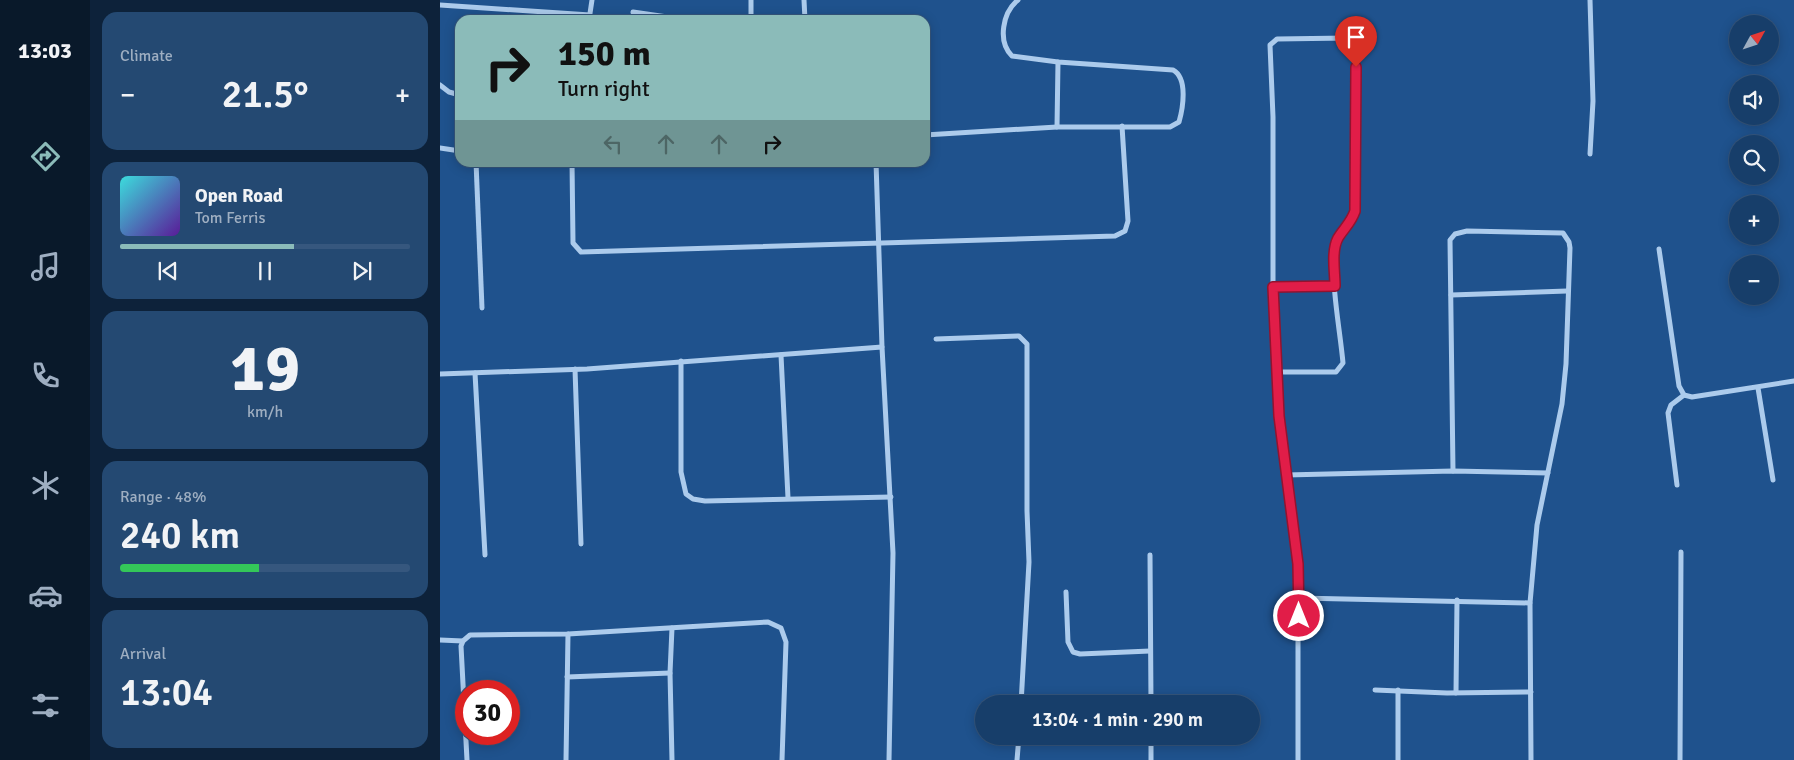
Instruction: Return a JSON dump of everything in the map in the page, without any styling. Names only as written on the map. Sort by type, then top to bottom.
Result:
[{"type":"street","points":[[590,15],[592,0]]},
{"type":"street","points":[[751,15],[752,0]]},
{"type":"street","points":[[804,0],[805,15]]},
{"type":"street","points":[[930,135],[1057,127],[1170,127],[1177,125],[1180,118],[1182,80],[1178,73],[1164,69],[1019,58],[1007,51],[1003,39],[1007,11],[1018,0]]},
{"type":"street","points":[[1590,0],[1593,102],[1590,154]]},
{"type":"street","points":[[440,5],[555,15]]},
{"type":"street","points":[[633,12],[654,15]]},
{"type":"street","points":[[1278,372],[1336,372],[1343,363],[1335,286],[1334,248],[1338,237],[1350,224],[1355,211],[1356,49],[1351,40],[1339,37],[1277,39],[1270,46],[1273,117],[1273,287],[1279,416],[1298,564],[1298,760]]},
{"type":"street","points":[[1057,127],[1058,62]]},
{"type":"street","points":[[440,85],[449,92],[455,94]]},
{"type":"street","points":[[572,167],[573,243],[581,252],[1120,235],[1125,231],[1128,221],[1122,126]]},
{"type":"street","points":[[440,148],[455,150]]},
{"type":"street","points":[[476,167],[482,308]]},
{"type":"street","points":[[876,167],[882,347],[892,497],[893,553],[889,760]]},
{"type":"street","points":[[1453,471],[1450,240],[1455,234],[1467,232],[1563,233],[1569,242],[1570,248],[1566,291],[1566,364],[1562,396],[1536,533],[1530,603],[1531,760]]},
{"type":"street","points":[[1659,250],[1679,386],[1684,395]]},
{"type":"street","points":[[1273,287],[1335,286]]},
{"type":"street","points":[[1451,295],[1566,291]]},
{"type":"street","points":[[936,339],[1019,336],[1027,344],[1027,510],[1029,562],[1022,695]]},
{"type":"street","points":[[440,374],[576,369],[882,347]]},
{"type":"street","points":[[781,355],[788,498]]},
{"type":"street","points":[[681,361],[681,472],[686,494],[693,499],[705,501],[892,497]]},
{"type":"street","points":[[576,369],[581,544]]},
{"type":"street","points":[[475,373],[485,555]]},
{"type":"street","points":[[1677,485],[1668,413],[1671,405],[1684,395],[1692,396],[1758,388],[1794,381]]},
{"type":"street","points":[[1758,388],[1773,480]]},
{"type":"street","points":[[1286,475],[1453,471],[1548,472]]},
{"type":"street","points":[[1680,760],[1681,552]]},
{"type":"street","points":[[1150,555],[1151,695]]},
{"type":"street","points":[[1066,592],[1068,642],[1074,652],[1080,654],[1150,651]]},
{"type":"street","points":[[1299,598],[1530,603]]},
{"type":"street","points":[[1456,600],[1456,693]]},
{"type":"street","points":[[467,760],[460,646],[462,641],[470,635],[568,634],[768,622],[781,628],[786,642],[782,760]]},
{"type":"street","points":[[672,628],[670,673],[672,760]]},
{"type":"street","points":[[566,760],[568,634]]},
{"type":"street","points":[[440,640],[462,641]]},
{"type":"street","points":[[567,677],[670,673]]},
{"type":"street","points":[[1375,690],[1456,693],[1531,692]]},
{"type":"street","points":[[1398,690],[1398,760]]},
{"type":"street","points":[[1017,760],[1018,745]]},
{"type":"street","points":[[1151,745],[1151,760]]},
{"type":"route","points":[[1299,616],[1298,564],[1279,416],[1273,287],[1335,286],[1334,248],[1338,237],[1350,224],[1355,211],[1356,67]]}]
